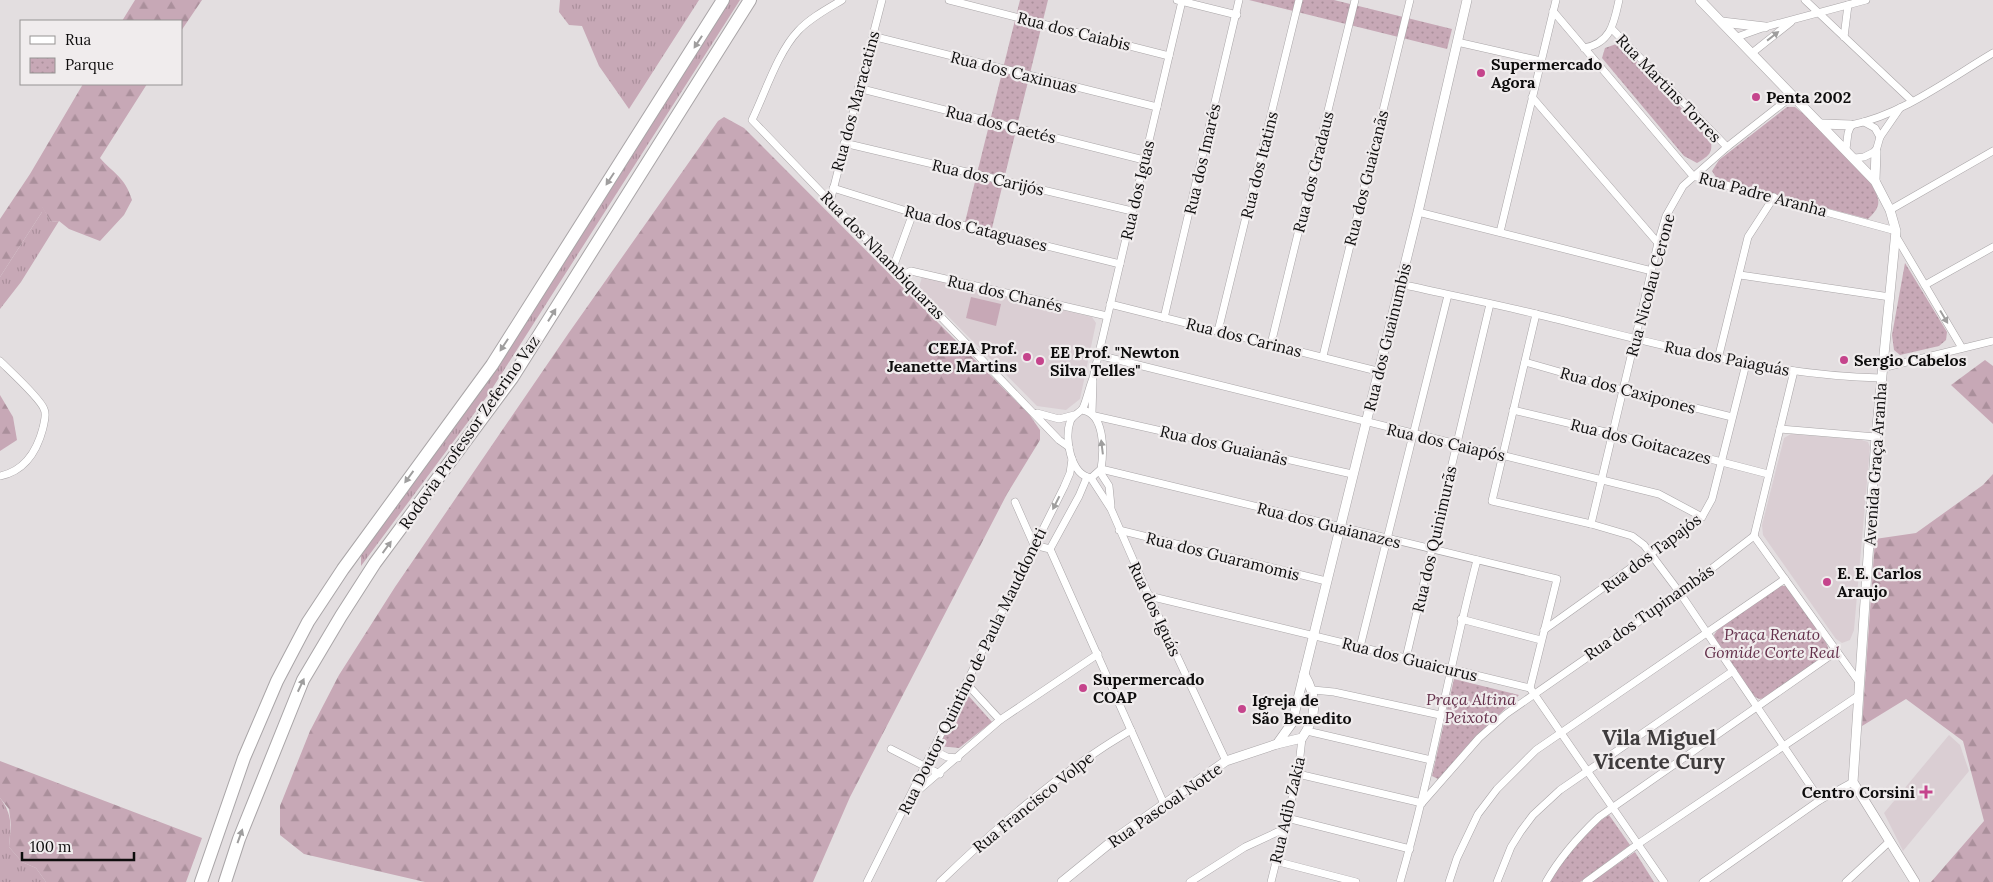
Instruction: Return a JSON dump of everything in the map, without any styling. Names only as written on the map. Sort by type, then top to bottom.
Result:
[{"type":"highway","name":"Rodovia Professor Zeferino Vaz","points":[[200,882],[244,758],[277,681],[308,622],[364,539],[492,365],[723,0]]},
{"type":"highway","name":"Rodovia Professor Zeferino Vaz","points":[[225,882],[239,839],[300,689],[341,616],[376,563],[512,378],[750,0]]},
{"type":"street","name":"Rua dos Nhambiquaras","points":[[842,0],[820,12],[798,31],[783,56],[752,120],[830,202],[894,265],[1059,440],[1069,447]]},
{"type":"street","name":"Rua dos Maracatins","points":[[830,202],[832,188],[882,0]]},
{"type":"street","name":"Rua dos Caiabis","points":[[949,0],[1169,56]]},
{"type":"street","name":"Rua dos Imarés","points":[[1164,318],[1239,0]]},
{"type":"street","name":"Rua dos Itatins","points":[[1218,331],[1299,0]]},
{"type":"street","name":"Rua dos Gradaus","points":[[1271,344],[1355,0]]},
{"type":"street","name":"Rua dos Guaicanãs","points":[[1323,356],[1410,0]]},
{"type":"street","name":"Rua dos Guainumbis","points":[[1277,744],[1292,723],[1418,212],[1467,0]]},
{"type":"street","points":[[1500,232],[1556,0]]},
{"type":"street","points":[[1584,48],[1595,46],[1603,41],[1612,29],[1619,0]]},
{"type":"street","points":[[1700,0],[1792,96],[1855,158],[1875,181],[1890,210],[1897,234],[1962,348]]},
{"type":"street","points":[[1806,0],[1818,14],[1912,101]]},
{"type":"street","points":[[1737,37],[1765,27],[1866,0]]},
{"type":"street","name":"Rua dos Iguas","points":[[1082,410],[1093,378],[1169,56],[1180,1]]},
{"type":"street","points":[[1180,1],[1237,14]]},
{"type":"street","points":[[1844,37],[1848,5]]},
{"type":"street","name":"Rua Padre Aranha","points":[[1553,11],[1693,176],[1774,197],[1897,234]]},
{"type":"street","points":[[1752,53],[1794,20]]},
{"type":"street","points":[[1722,22],[1765,27]]},
{"type":"street","name":"Rua Martins Torres","points":[[1612,29],[1727,147]]},
{"type":"street","name":"Rua dos Caxinuas","points":[[872,36],[1157,107]]},
{"type":"street","points":[[1457,42],[1541,61]]},
{"type":"street","points":[[1821,124],[1851,125],[1900,108],[1993,53]]},
{"type":"street","name":"Rua dos Caetés","points":[[858,88],[1144,160]]},
{"type":"street","name":"Rua Nicolau Cerone","points":[[1591,524],[1658,243],[1674,199],[1693,176],[1792,96]]},
{"type":"street","points":[[1532,98],[1658,243]]},
{"type":"street","points":[[1875,181],[1876,151],[1880,137],[1900,108]]},
{"type":"street","points":[[1864,122],[1875,128],[1880,137]]},
{"type":"street","points":[[1846,149],[1851,125]]},
{"type":"street","name":"Rua dos Carijós","points":[[844,143],[1132,211]]},
{"type":"street","points":[[1855,158],[1864,157],[1876,151]]},
{"type":"street","points":[[1890,210],[1993,151]]},
{"type":"street","name":"Rua dos Cataguases","points":[[832,188],[913,213],[1120,264]]},
{"type":"street","points":[[1718,360],[1748,237],[1774,197]]},
{"type":"street","points":[[1418,212],[1652,271]]},
{"type":"street","points":[[894,265],[913,213]]},
{"type":"street","name":"Avenida Graça Aranha","points":[[1853,782],[1876,437],[1897,234]]},
{"type":"street","points":[[1925,285],[1993,247]]},
{"type":"street","name":"Rua dos Chanés","points":[[903,275],[911,271],[1107,316]]},
{"type":"street","points":[[1740,275],[1890,297]]},
{"type":"street","name":"Rua dos Paiaguás","points":[[1400,284],[1536,314],[1718,360],[1794,371],[1881,378]]},
{"type":"street","points":[[1360,647],[1448,295]]},
{"type":"street","name":"Rua dos Carinas","points":[[1110,304],[1378,371]]},
{"type":"street","name":"Rua dos Quinimurãs","points":[[1406,658],[1490,304]]},
{"type":"street","points":[[1536,314],[1492,502],[1591,524],[1632,536],[1644,544],[1680,593],[1820,800]]},
{"type":"street","points":[[1882,368],[1993,341]]},
{"type":"street","name":"Rua dos Caiapós","points":[[1098,356],[1659,494],[1702,518]]},
{"type":"street","points":[[0,361],[41,404],[46,416],[38,446],[24,465],[13,474],[0,476]]},
{"type":"street","name":"Rua dos Caxipones","points":[[1524,362],[1623,390],[1732,417]]},
{"type":"street","name":"Rua dos Tapajós","points":[[1544,630],[1702,518],[1712,500],[1746,364]]},
{"type":"street","points":[[1794,371],[1754,536],[1859,682]]},
{"type":"street","name":"Rua dos Iguas","points":[[1093,378],[1094,414],[1101,442],[1101,471]]},
{"type":"street","points":[[1034,412],[1044,417],[1059,419],[1074,415],[1082,410],[1094,414]]},
{"type":"street","name":"Rua dos Goitacazes","points":[[1513,410],[1721,460],[1768,474]]},
{"type":"street","name":"Rua dos Guaianãs","points":[[1094,414],[1352,474]]},
{"type":"street","points":[[1074,415],[1070,421],[1069,447],[1078,470],[1089,477]]},
{"type":"street","points":[[1780,429],[1876,437]]},
{"type":"street","name":"Rua Doutor Quintino de Paula Mauddoneti","points":[[867,882],[1064,487],[1070,473],[1072,458]]},
{"type":"street","points":[[1050,549],[1089,477],[1101,471]]},
{"type":"street","name":"Rua dos Iguás","points":[[1101,471],[1109,486],[1111,509]]},
{"type":"street","name":"Rua dos Guaianazes","points":[[1101,471],[1557,579],[1544,630]]},
{"type":"street","name":"Rua dos Iguás","points":[[1089,477],[1111,509],[1149,596],[1226,761]]},
{"type":"street","points":[[1015,502],[1034,545],[1050,549]]},
{"type":"street","name":"Rua dos Guaramomis","points":[[1119,530],[1326,581]]},
{"type":"street","name":"Rua dos Tupinambás","points":[[1422,803],[1479,738],[1531,690],[1680,593],[1754,536]]},
{"type":"street","points":[[1050,549],[1164,804]]},
{"type":"street","name":"Rua dos Tupinambás","points":[[1400,882],[1422,803],[1461,619],[1476,560]]},
{"type":"street","points":[[1448,882],[1478,814],[1496,789],[1536,750],[1786,579]]},
{"type":"street","name":"Rua dos Guaicurus","points":[[1149,596],[1531,690]]},
{"type":"street","points":[[1461,619],[1541,640]]},
{"type":"street","points":[[1544,630],[1531,690],[1664,882]]},
{"type":"street","points":[[1546,882],[1555,866],[1599,817],[1837,651]]},
{"type":"street","points":[[910,797],[940,774],[1000,720],[1098,654]]},
{"type":"street","points":[[1497,882],[1512,847],[1533,816],[1560,790],[1586,770],[1733,671]]},
{"type":"street","points":[[1304,674],[1313,690],[1315,701],[1305,734]]},
{"type":"street","points":[[966,684],[1000,720]]},
{"type":"street","points":[[1313,690],[1334,692],[1440,715]]},
{"type":"street","points":[[1586,882],[1638,844],[1858,696]]},
{"type":"street","name":"Rua Francisco Volpe","points":[[940,882],[984,840],[1039,793],[1096,750],[1131,730]]},
{"type":"street","points":[[1277,744],[1305,734],[1324,735],[1431,760]]},
{"type":"street","name":"Rua Adib Zakia","points":[[1271,882],[1298,774],[1305,734]]},
{"type":"street","name":"Rua Pascoal Notte","points":[[1064,881],[1116,838],[1226,761],[1277,744]]},
{"type":"street","points":[[891,749],[940,774]]},
{"type":"street","points":[[933,750],[948,758],[958,758]]},
{"type":"street","points":[[1298,774],[1422,803]]},
{"type":"street","points":[[1703,882],[1820,800],[1853,782],[1916,882]]},
{"type":"street","points":[[1287,818],[1410,848]]},
{"type":"street","points":[[1190,882],[1245,847],[1284,830]]},
{"type":"street","points":[[1846,882],[1890,841]]},
{"type":"street","points":[[1275,861],[1356,882]]},
{"type":"shaded area","name":"EE Prof. \"Newton Silva Telles\"","points":[[922,277],[1092,317],[1096,323],[1080,399],[1066,410],[1037,406],[919,287]]},
{"type":"shaded area","name":"E. E. Carlos Araujo","points":[[1791,434],[1862,440],[1868,442],[1870,447],[1854,630],[1850,640],[1842,643],[1836,639],[1763,535],[1762,525],[1784,438]]},
{"type":"shaded area","name":"Centro Corsini","points":[[1949,735],[1960,745],[1969,771],[1903,851],[1884,813]]},
{"type":"green space","points":[[135,0],[202,0],[182,30],[182,20],[123,20]]},
{"type":"green space","points":[[560,0],[699,0],[629,109],[599,66],[582,26],[569,25],[559,12]]},
{"type":"green space","points":[[729,0],[740,0],[488,395],[361,566],[361,550],[684,72]]},
{"type":"green space","points":[[1020,0],[1048,0],[992,228],[965,222]]},
{"type":"green space","points":[[1249,0],[1334,0],[1452,29],[1447,49]]},
{"type":"green space","points":[[1619,43],[1710,138],[1711,150],[1705,158],[1697,163],[1684,156],[1602,58],[1605,48]]},
{"type":"green space","points":[[82,85],[146,85],[100,158],[122,181],[129,192],[132,200],[124,215],[100,241],[69,229],[59,221],[51,222],[42,207],[42,212],[0,277],[0,219],[30,174]]},
{"type":"green space","points":[[1787,107],[1795,107],[1805,115],[1847,154],[1867,178],[1878,199],[1876,210],[1868,219],[1717,179],[1712,171],[1719,160]]},
{"type":"green space","points":[[724,117],[744,128],[1029,414],[1040,430],[1040,440],[1007,494],[850,797],[813,882],[425,882],[304,854],[280,835],[280,806],[310,731],[339,675],[395,587],[568,334],[718,121]]},
{"type":"green space","points":[[42,206],[51,222],[59,221],[21,282],[0,309],[0,277],[42,212]]},
{"type":"green space","points":[[1905,263],[1947,332],[1946,340],[1939,346],[1900,355],[1894,350],[1892,335]]},
{"type":"green space","points":[[971,297],[1001,304],[996,326],[966,318]]},
{"type":"green space","points":[[1985,360],[1993,366],[1993,424],[1951,385]]},
{"type":"green space","points":[[0,395],[13,417],[17,440],[0,451]]},
{"type":"green space","points":[[1993,474],[1993,882],[1931,882],[1984,821],[1963,741],[1906,699],[1862,726],[1875,539],[1916,533],[1983,485]]},
{"type":"green space","name":"Praça Renato Gomide Corte Real","points":[[1781,586],[1786,586],[1810,617],[1826,643],[1828,651],[1824,659],[1767,698],[1759,699],[1752,695],[1716,642],[1714,635],[1720,626]]},
{"type":"green space","name":"Praça Altina Peixoto","points":[[1454,679],[1519,695],[1466,747],[1440,780],[1432,776]]},
{"type":"green space","points":[[966,693],[992,722],[959,748],[939,746]]},
{"type":"green space","points":[[0,761],[202,838],[186,882],[46,882],[36,868],[22,862],[9,847],[11,825],[9,809],[0,798]]},
{"type":"green space","points":[[0,798],[9,815],[9,847],[22,862],[36,868],[46,882],[0,882]]},
{"type":"green space","points":[[1609,815],[1630,845],[1580,882],[1550,882],[1583,836]]},
{"type":"green space","points":[[1635,852],[1654,882],[1591,882]]},
{"type":"place","name":"Supermercado Agora","points":[[1481,73]]},
{"type":"place","name":"Penta 2002","points":[[1756,97]]},
{"type":"place","name":"CEEJA Prof. Jeanette Martins","points":[[1027,357]]},
{"type":"place","name":"Sergio Cabelos","points":[[1844,360]]},
{"type":"place","name":"EE Prof. \"Newton Silva Telles\"","points":[[1040,361]]},
{"type":"place","name":"E. E. Carlos Araujo","points":[[1827,582]]},
{"type":"place","name":"Supermercado COAP","points":[[1083,688]]},
{"type":"place","name":"Igreja de São Benedito","points":[[1242,709]]},
{"type":"place","name":"Centro Corsini","points":[[1926,792]]},
{"type":"district","name":"Vila Miguel Vicente Cury","points":[[1659,749]]}]
